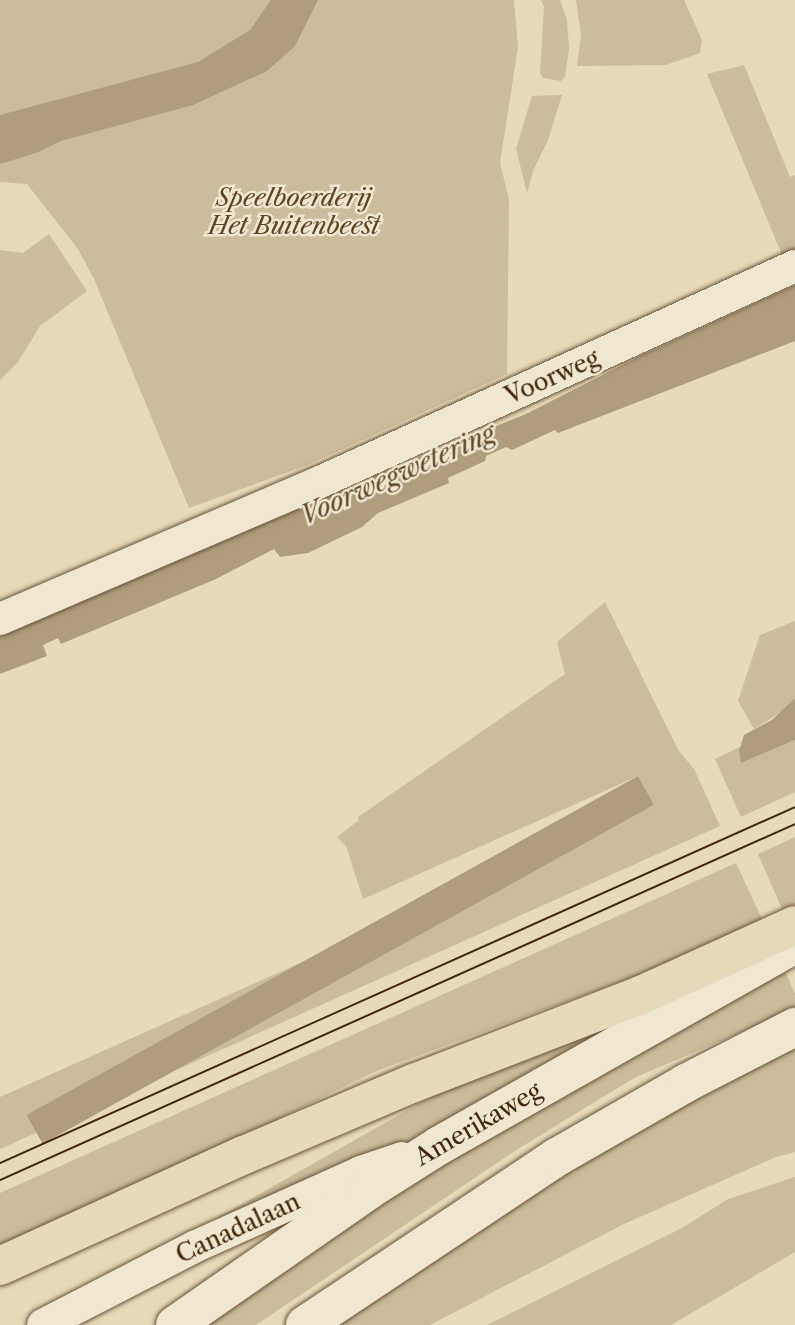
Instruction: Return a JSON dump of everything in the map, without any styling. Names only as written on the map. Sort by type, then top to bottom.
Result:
[{"type":"main road","points":[[0,1266],[244,1155],[414,1083],[640,995],[795,925]]},
{"type":"main road","name":"Amerikaweg","points":[[175,1325],[369,1190],[440,1145],[795,944]]},
{"type":"main road","points":[[305,1325],[557,1157],[686,1083],[795,1027]]},
{"type":"street","name":"Voorweg","points":[[0,619],[320,482],[795,266]]},
{"type":"street","name":"Canadalaan","points":[[43,1325],[194,1247],[361,1172],[440,1145]]},
{"type":"green space","name":"Speelboerderij Het Buitenbeest","points":[[0,0],[514,0],[518,47],[500,163],[509,199],[507,374],[310,464],[189,508],[94,279],[78,249],[27,184],[0,182]]},
{"type":"green space","points":[[541,0],[560,0],[567,20],[569,48],[565,77],[561,81],[543,78],[540,73],[544,7]]},
{"type":"green space","points":[[576,0],[684,0],[702,40],[700,53],[666,65],[577,66],[581,35]]},
{"type":"green space","points":[[744,65],[790,177],[795,175],[795,249],[782,255],[707,74]]},
{"type":"green space","points":[[562,95],[527,193],[516,149],[532,96]]},
{"type":"green space","points":[[49,234],[87,291],[40,326],[18,362],[0,380],[0,250],[23,253]]},
{"type":"green space","points":[[605,602],[679,751],[694,769],[720,826],[0,1149],[0,1097],[654,805],[638,776],[363,899],[346,846],[337,837],[359,820],[358,817],[565,674],[557,642]]},
{"type":"green space","points":[[795,621],[795,698],[787,708],[754,729],[738,701],[760,635]]},
{"type":"green space","points":[[795,740],[795,792],[741,817],[715,759],[740,747],[741,763]]},
{"type":"green space","points":[[795,837],[795,904],[782,909],[758,854]]},
{"type":"green space","points":[[736,863],[762,919],[660,967],[376,1071],[0,1255],[0,1193]]},
{"type":"green space","points":[[781,962],[795,994],[795,1009],[634,1078],[518,1149],[256,1325],[198,1325],[283,1260]]},
{"type":"green space","points":[[694,991],[477,1112],[221,1225],[217,1218],[461,1080]]},
{"type":"green space","points":[[795,1044],[795,1152],[776,1157],[624,1224],[430,1325],[335,1325],[558,1173]]},
{"type":"green space","points":[[795,1177],[795,1252],[671,1325],[487,1325],[682,1228],[728,1199]]},
{"type":"water","points":[[271,0],[318,0],[295,46],[267,71],[193,105],[61,141],[36,153],[0,164],[0,115],[198,62],[250,30]]},
{"type":"water","name":"Voorwegwetering","points":[[795,285],[795,341],[558,433],[555,430],[512,450],[506,447],[486,456],[485,461],[448,478],[449,483],[378,513],[362,527],[308,553],[280,557],[274,549],[216,579],[61,644],[58,638],[43,645],[47,656],[0,674],[0,636],[243,529],[526,414],[636,358]]},
{"type":"water","points":[[795,698],[795,740],[741,763],[739,751],[744,735],[772,720]]},
{"type":"water","points":[[638,776],[654,805],[43,1144],[27,1115]]},
{"type":"tram line","points":[[0,1163],[795,807]]},
{"type":"tram line","points":[[0,1180],[795,824]]}]
